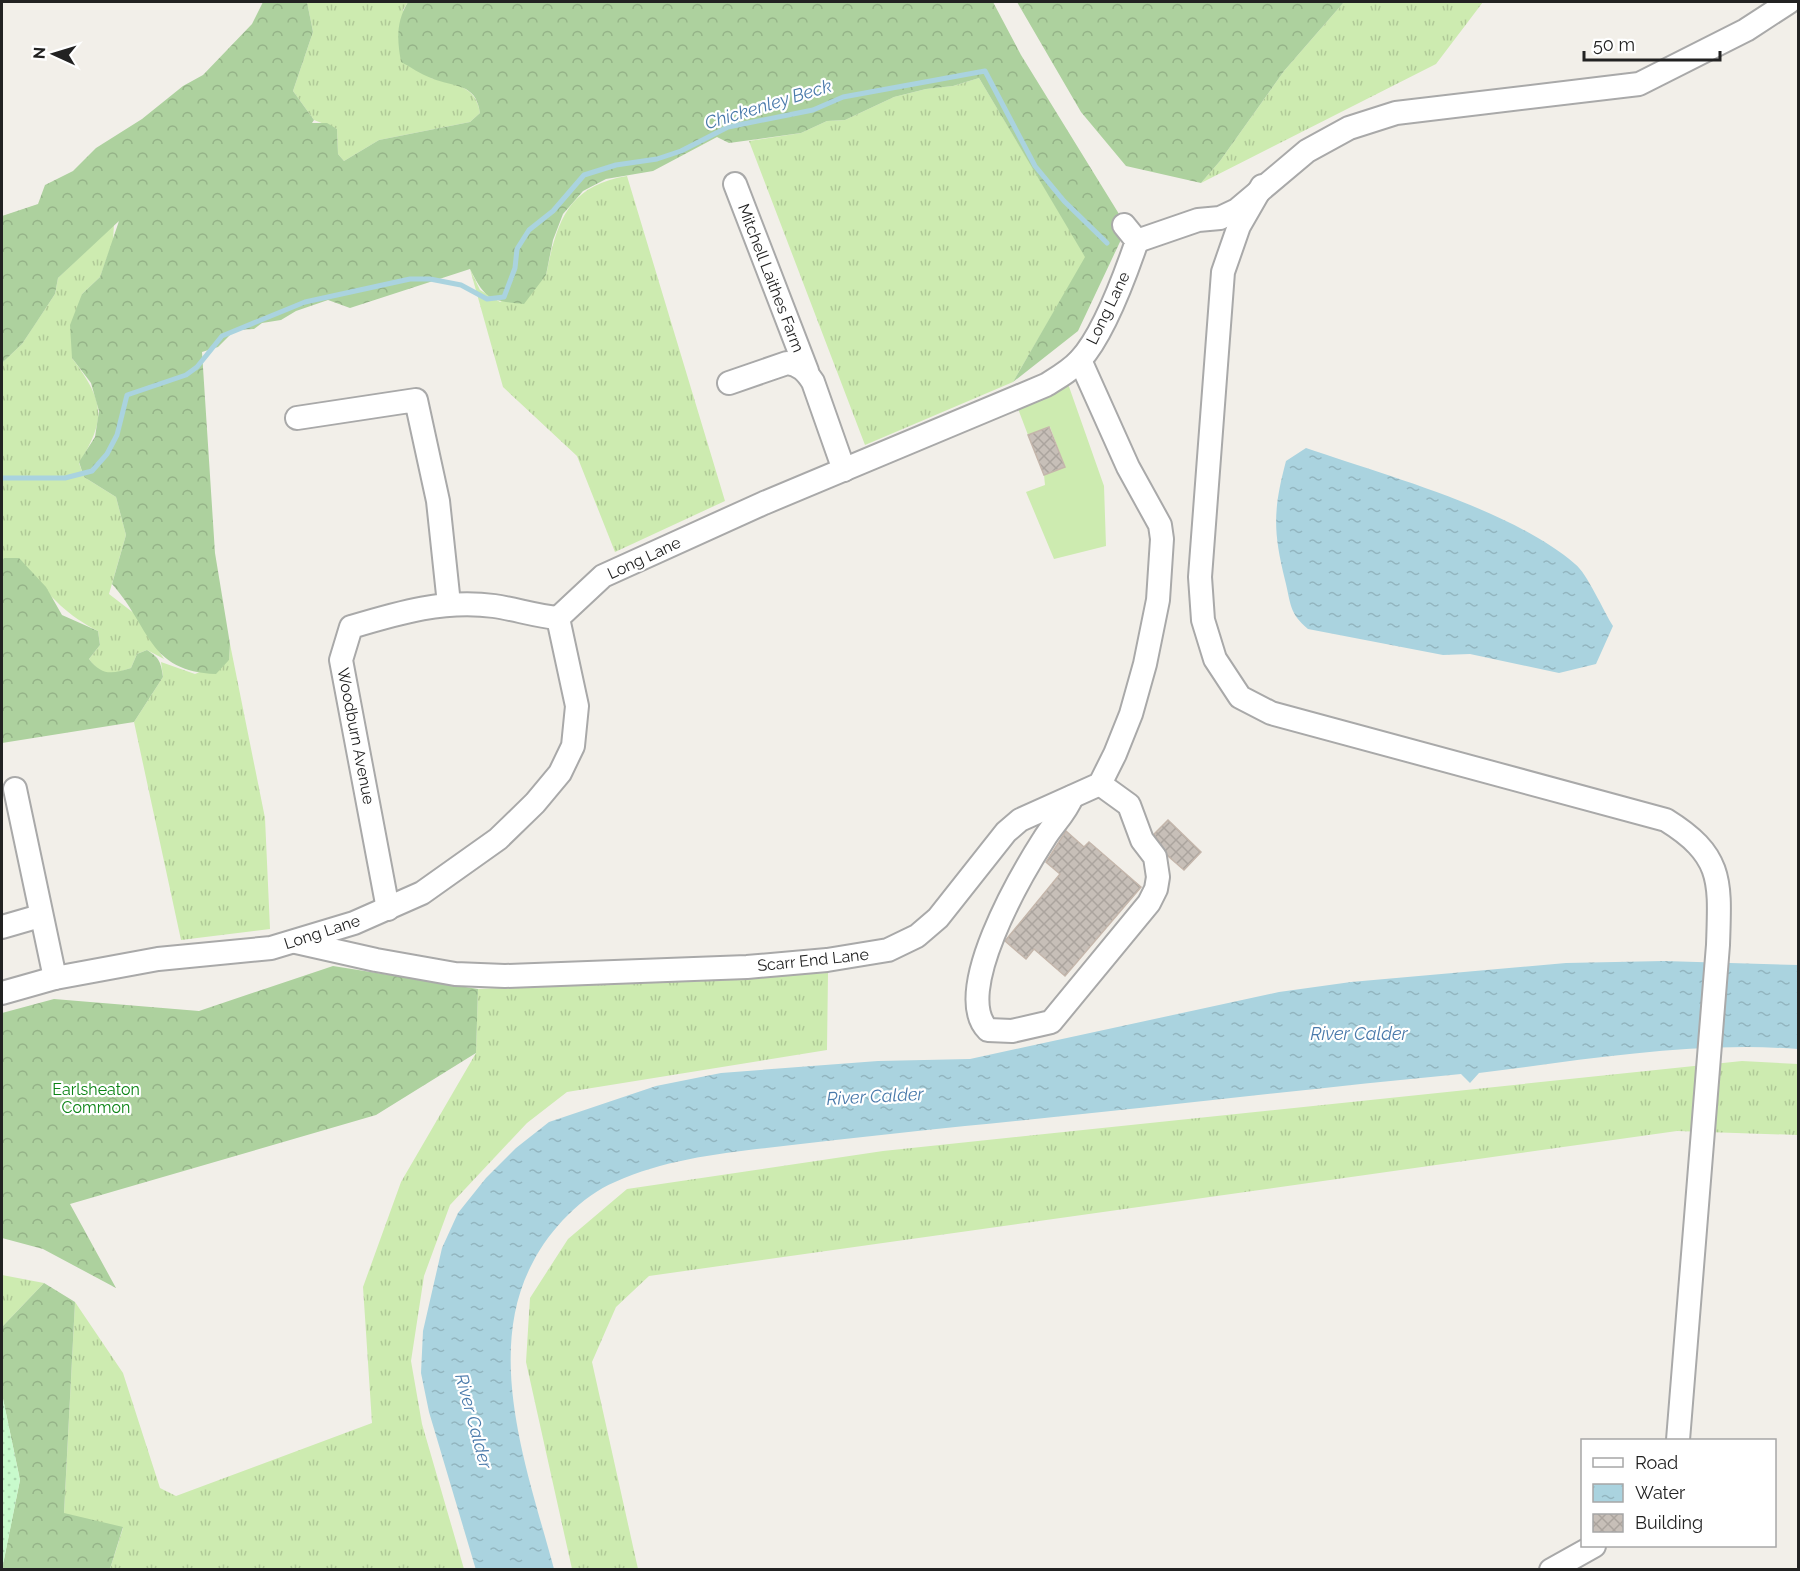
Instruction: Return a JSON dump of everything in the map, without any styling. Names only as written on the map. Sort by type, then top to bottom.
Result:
[{"type":"street","points":[[1678,1439],[1682,1414],[1718,945],[1719,906],[1716,879],[1708,855],[1692,836],[1666,820],[1271,713],[1240,697],[1215,658],[1203,620],[1200,576],[1223,272],[1239,226],[1262,186],[1307,150],[1349,129],[1396,113],[1639,84],[1746,30],[1789,2]]},
{"type":"street","name":"Mitchell Laithes Farm","points":[[735,184],[807,371],[813,381],[844,471]]},
{"type":"street","name":"Long Lane","points":[[2,993],[55,978],[158,959],[271,948],[354,923],[422,893],[498,839],[535,804],[560,773],[573,746],[577,706],[558,618],[603,576],[764,503],[1046,385],[1067,373],[1080,360],[1096,336],[1127,270],[1130,233],[1220,218],[1237,210],[1262,186]]},
{"type":"street","points":[[1072,797],[1066,812],[1046,836],[1024,871],[994,935],[979,977],[979,1015],[988,1030],[1011,1031],[1051,1022],[1149,903],[1156,889],[1158,877],[1155,857],[1142,840],[1129,805],[1100,784],[1131,714],[1153,622],[1161,562],[1160,525],[1128,467],[1080,360]]},
{"type":"street","name":"Mitchell Laithes Farm","points":[[729,383],[787,363],[796,364],[807,371]]},
{"type":"street","points":[[297,418],[416,400],[438,501],[449,604]]},
{"type":"street","name":"Woodburn Avenue","points":[[388,909],[341,660],[351,627],[411,609],[449,604],[494,606],[558,618]]},
{"type":"street","name":"Scarr End Lane","points":[[294,942],[444,972],[505,976],[747,967],[858,957],[888,950],[917,936],[938,918],[1006,832],[1020,820],[1100,784]]},
{"type":"street","points":[[15,789],[55,978]]},
{"type":"street","points":[[2,927],[41,920]]},
{"type":"street","points":[[1551,1569],[1590,1547]]},
{"type":"green space","points":[[263,2],[307,2],[313,32],[293,91],[314,120],[312,123],[327,123],[337,129],[338,154],[344,161],[379,140],[470,122],[480,113],[478,103],[469,91],[427,76],[401,62],[398,31],[408,2],[993,2],[1021,55],[1127,227],[1078,331],[1013,382],[1085,257],[979,78],[953,86],[926,89],[894,97],[845,120],[827,121],[801,133],[729,143],[717,137],[653,171],[606,179],[583,191],[563,214],[553,240],[546,275],[524,304],[490,297],[480,287],[470,269],[350,308],[328,300],[296,311],[281,320],[262,323],[254,329],[235,330],[218,347],[202,352],[215,553],[230,644],[229,660],[216,674],[194,671],[176,665],[163,656],[112,584],[126,535],[116,497],[84,477],[79,462],[95,437],[99,411],[91,383],[72,358],[70,325],[82,294],[100,277],[119,221],[58,278],[55,294],[36,323],[22,344],[2,363],[2,216],[38,204],[45,185],[73,171],[96,148],[142,119],[183,86],[203,75],[252,24]]},
{"type":"green space","points":[[307,2],[408,2],[403,10],[431,78],[469,91],[478,104],[480,113],[470,122],[379,140],[344,161],[338,154],[337,129],[314,120],[293,91],[313,32]]},
{"type":"green space","points":[[1017,2],[1344,2],[1284,71],[1220,161],[1201,183],[1126,166],[1081,112]]},
{"type":"green space","points":[[1344,2],[1483,2],[1436,64],[1201,183],[1220,161],[1284,71]]},
{"type":"green space","points":[[979,78],[1086,257],[1013,382],[865,445],[749,141],[801,133],[827,121],[845,120],[894,97],[926,89],[953,86]]},
{"type":"green space","points":[[627,176],[725,501],[615,552],[577,456],[503,387],[470,269],[480,290],[500,302],[546,275],[555,239],[568,209],[591,188]]},
{"type":"green space","points":[[114,224],[113,241],[100,277],[82,294],[72,358],[90,386],[98,409],[98,421],[94,433],[79,463],[84,477],[116,497],[126,535],[109,594],[135,614],[164,659],[147,650],[137,654],[131,668],[107,673],[89,659],[100,645],[98,631],[60,605],[30,571],[2,566],[2,363],[22,344],[55,294],[58,278]]},
{"type":"green space","points":[[1067,381],[1104,486],[1106,546],[1054,559],[1026,492],[1045,485],[1044,475],[1065,467],[1050,427],[1028,435],[1015,401]]},
{"type":"green space","points":[[4,558],[19,558],[46,587],[62,615],[98,631],[100,645],[89,659],[98,668],[108,672],[118,672],[131,668],[137,654],[147,650],[157,658],[163,677],[134,722],[2,743],[2,561]]},
{"type":"green space","points":[[230,644],[265,818],[270,929],[181,940],[134,722],[163,677],[161,662],[195,674],[229,660]]},
{"type":"green space","name":"Earlsheaton Common","points":[[333,966],[478,989],[476,1053],[376,1115],[70,1204],[116,1288],[43,1249],[2,1238],[2,1013],[54,999],[199,1011]]},
{"type":"green space","points":[[828,973],[827,1050],[567,1092],[527,1123],[450,1205],[424,1276],[411,1361],[422,1424],[464,1569],[110,1569],[123,1528],[64,1514],[75,1302],[123,1373],[160,1488],[176,1496],[372,1423],[363,1287],[401,1182],[476,1053],[478,989]]},
{"type":"green space","points":[[1742,1061],[1798,1064],[1798,1135],[1677,1131],[649,1276],[616,1307],[592,1362],[638,1569],[572,1569],[526,1362],[530,1298],[568,1239],[627,1189],[883,1151]]},
{"type":"green space","points":[[2,1275],[44,1283],[2,1327]]},
{"type":"green space","points":[[44,1283],[75,1302],[64,1513],[123,1527],[110,1569],[2,1569],[20,1480],[2,1394],[2,1327]]},
{"type":"green space","points":[[2,1394],[20,1480],[2,1570]]},
{"type":"water","points":[[1306,448],[1447,496],[1483,511],[1548,544],[1575,564],[1590,584],[1613,626],[1596,664],[1559,673],[1470,654],[1443,655],[1308,629],[1297,618],[1290,602],[1278,548],[1276,521],[1286,461]]},
{"type":"water","name":"River Calder","points":[[1664,961],[1798,965],[1798,1049],[1718,1048],[1638,1053],[1479,1073],[1470,1083],[1461,1074],[814,1142],[680,1161],[636,1174],[603,1188],[568,1215],[540,1250],[519,1298],[512,1336],[511,1375],[515,1415],[523,1455],[554,1569],[476,1570],[429,1412],[421,1373],[423,1331],[442,1248],[458,1213],[486,1178],[516,1148],[549,1122],[656,1086],[721,1073],[878,1061],[970,1059],[1279,992],[1351,982],[1566,963]]},
{"type":"building","points":[[1049,427],[1065,467],[1044,475],[1028,435]]},
{"type":"building","points":[[1168,820],[1201,852],[1184,870],[1168,856],[1154,834]]},
{"type":"building","points":[[1066,831],[1084,847],[1089,842],[1141,887],[1065,976],[1034,949],[1026,959],[1005,941],[1060,874],[1046,862]]},
{"type":"waterway","name":"Chickenley Beck","points":[[2,478],[65,478],[92,471],[107,454],[117,435],[127,395],[186,375],[197,367],[222,336],[305,302],[410,279],[430,279],[461,285],[487,299],[504,297],[515,268],[517,249],[529,230],[553,211],[584,175],[616,165],[657,159],[681,151],[728,127],[813,110],[843,97],[985,71],[1035,166],[1064,201],[1107,243]]}]
